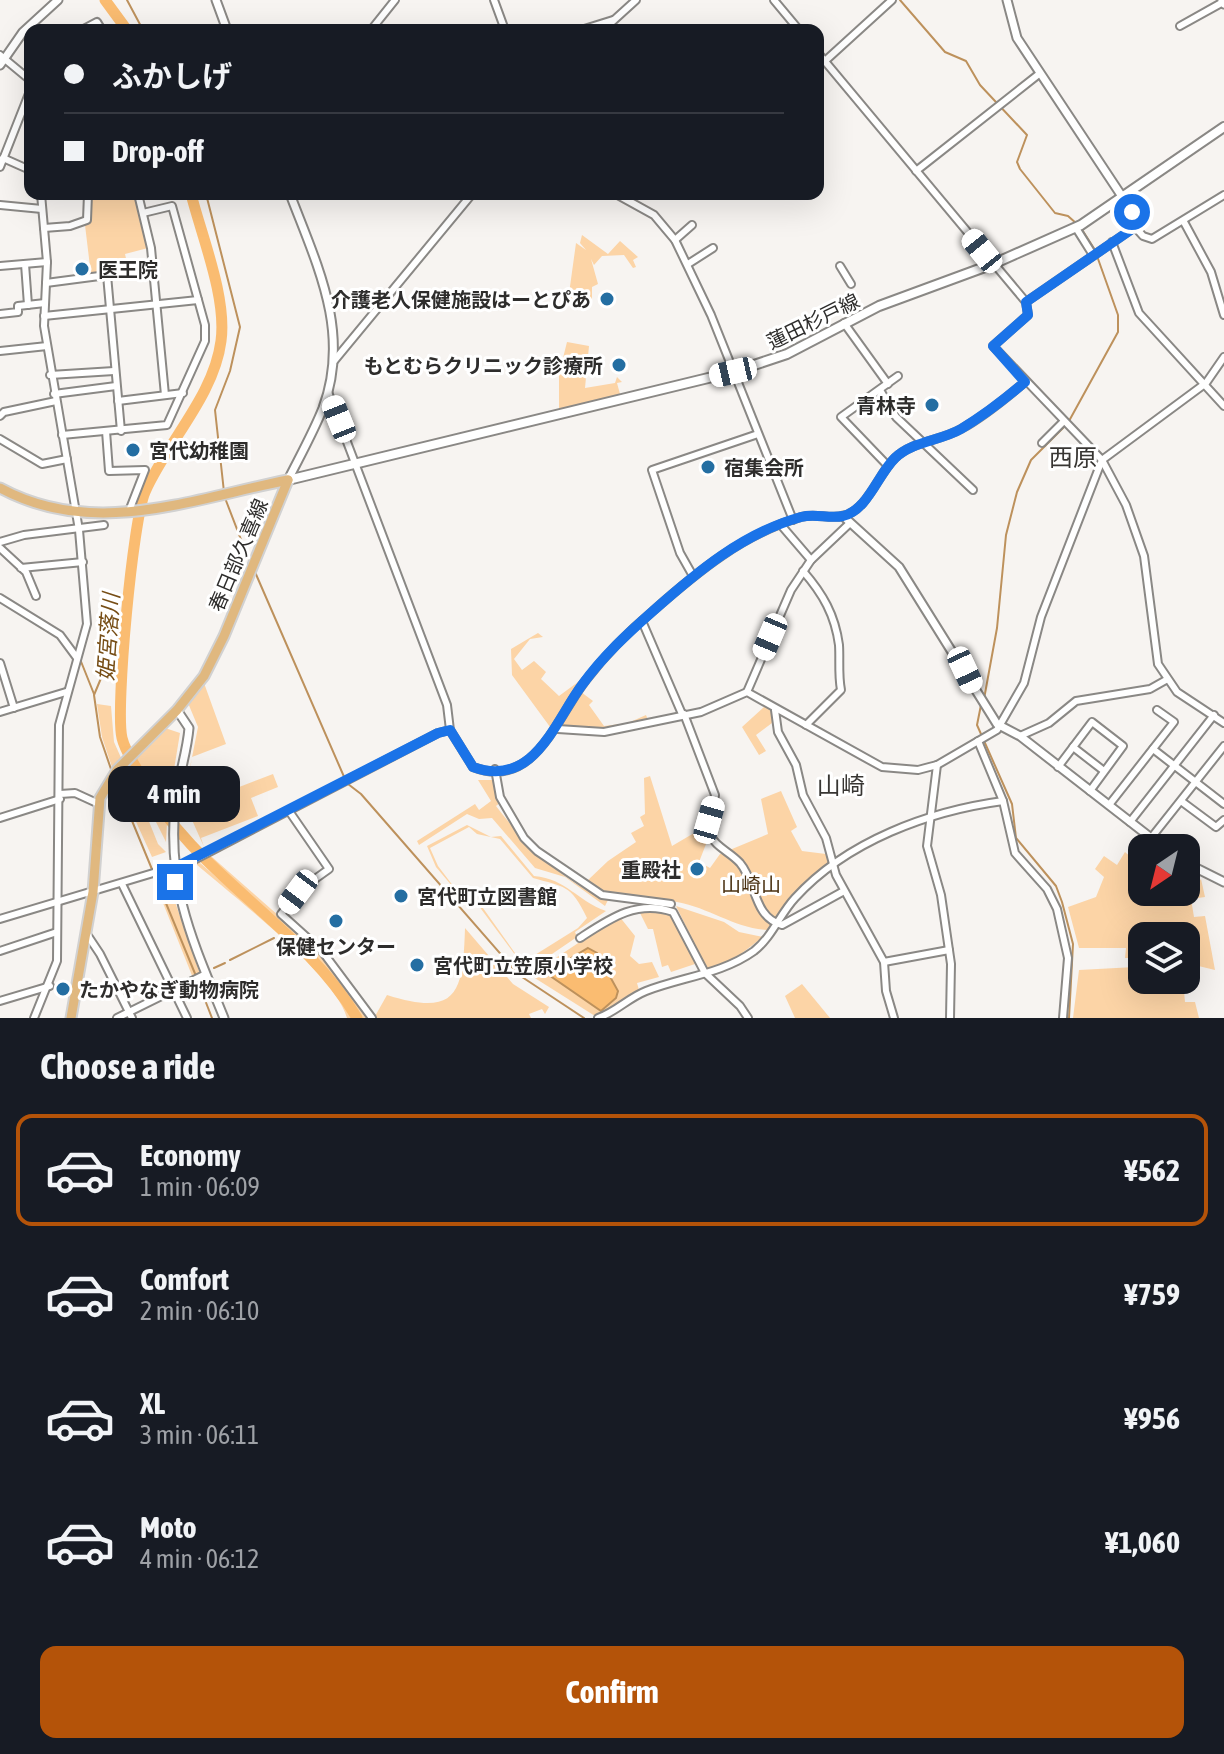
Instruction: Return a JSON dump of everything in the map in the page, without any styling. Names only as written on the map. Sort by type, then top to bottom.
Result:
[{"type":"main road","name":"蓮田杉戸線","points":[[288,480],[358,466],[733,372],[787,354],[844,323],[1076,228],[1224,127]]},
{"type":"main road","name":"春日部久喜線","points":[[128,514],[155,511],[288,480]]},
{"type":"main road","name":"春日部久喜線","points":[[99,804],[110,780],[177,710],[216,655],[288,480]]},
{"type":"main road","points":[[1,491],[76,514],[128,514]]},
{"type":"main road","points":[[71,1018],[93,892],[99,804]]},
{"type":"street","points":[[32,24],[58,0]]},
{"type":"street","points":[[216,0],[225,24]]},
{"type":"street","points":[[376,24],[395,0]]},
{"type":"street","points":[[494,0],[503,24]]},
{"type":"street","points":[[609,24],[636,0]]},
{"type":"street","points":[[774,0],[794,24]]},
{"type":"street","points":[[892,0],[825,61],[1026,302],[1028,315],[993,346],[1102,460],[1126,505],[1144,556],[1155,650],[1166,680],[1177,692],[1224,723]]},
{"type":"street","points":[[1007,0],[1017,38],[1123,198],[1135,227],[1143,236],[1152,239],[1224,195]]},
{"type":"street","points":[[1180,26],[1223,2]]},
{"type":"street","points":[[600,24],[613,20]]},
{"type":"street","points":[[24,31],[1,59],[24,76]]},
{"type":"street","points":[[916,171],[1039,74]]},
{"type":"street","points":[[0,167],[24,106]]},
{"type":"street","points":[[3,158],[24,167]]},
{"type":"street","points":[[34,1018],[50,986],[57,961],[55,902],[60,796],[59,725],[87,624],[79,530],[50,375],[44,316],[47,262],[41,200]]},
{"type":"street","points":[[44,228],[70,226],[87,220],[88,200]]},
{"type":"street","points":[[140,200],[151,248],[154,305],[165,395]]},
{"type":"street","points":[[288,480],[328,392],[334,361],[332,314],[292,200]]},
{"type":"street","points":[[334,361],[467,200]]},
{"type":"street","points":[[627,200],[654,215],[675,240],[688,264],[793,520]]},
{"type":"street","points":[[0,205],[42,209]]},
{"type":"street","points":[[62,435],[167,425],[205,341],[198,300],[172,206],[143,213]]},
{"type":"street","points":[[1184,222],[1211,272],[1224,315]]},
{"type":"street","points":[[675,240],[692,225]]},
{"type":"street","points":[[1026,302],[1135,227]]},
{"type":"street","points":[[1076,228],[1093,255]]},
{"type":"street","points":[[1112,242],[1139,313],[1224,406]]},
{"type":"street","points":[[688,264],[713,248]]},
{"type":"street","points":[[0,266],[47,262]]},
{"type":"street","points":[[25,264],[28,305]]},
{"type":"street","points":[[840,266],[851,284]]},
{"type":"street","points":[[46,283],[107,275],[121,431]]},
{"type":"street","points":[[44,316],[198,300]]},
{"type":"street","points":[[0,314],[18,312],[18,306],[45,303]]},
{"type":"street","points":[[844,323],[888,384]]},
{"type":"street","points":[[0,351],[47,346]]},
{"type":"street","points":[[747,692],[832,743],[882,767],[918,770],[937,765],[1001,727],[1024,683],[1041,617],[1102,460],[1206,383],[1224,357]]},
{"type":"street","points":[[50,375],[114,371]]},
{"type":"street","points":[[888,466],[841,417],[898,376]]},
{"type":"street","points":[[328,392],[447,705],[450,730],[473,767],[495,769],[520,764],[558,729],[582,684],[614,645],[693,576],[730,549],[793,520],[816,514],[843,516],[861,504],[888,466],[908,448],[960,430],[1025,382]]},
{"type":"street","points":[[0,416],[4,412],[55,397],[116,386]]},
{"type":"street","points":[[880,390],[896,417],[973,490]]},
{"type":"street","points":[[118,401],[183,393]]},
{"type":"street","points":[[1042,443],[1064,421]]},
{"type":"street","points":[[106,431],[109,471],[145,470],[128,514]]},
{"type":"street","points":[[693,576],[682,558],[652,470],[758,434]]},
{"type":"street","points":[[0,439],[42,464],[67,459]]},
{"type":"street","points":[[843,516],[899,567],[965,670],[980,701],[1001,727],[1020,736],[1146,834]]},
{"type":"street","points":[[558,729],[604,732],[701,712],[747,692],[791,590],[811,560],[850,523]]},
{"type":"street","points":[[0,542],[24,535],[104,525]]},
{"type":"street","points":[[781,525],[811,560]]},
{"type":"street","points":[[0,548],[21,568],[34,587],[36,596]]},
{"type":"street","points":[[21,568],[83,562]]},
{"type":"street","points":[[803,571],[827,599],[839,647],[837,667],[841,690],[806,725]]},
{"type":"street","points":[[0,598],[60,635],[77,658]]},
{"type":"street","points":[[642,621],[715,795],[708,832],[717,847],[740,864],[757,903],[782,925],[844,891]]},
{"type":"street","points":[[0,663],[14,708]]},
{"type":"street","points":[[1020,736],[1049,723],[1076,701],[1150,689],[1166,680]]},
{"type":"street","points":[[0,712],[66,692]]},
{"type":"street","points":[[177,710],[189,728],[174,813],[174,868],[183,915],[204,975],[224,1018]]},
{"type":"street","points":[[775,710],[778,732],[796,765],[803,795],[826,838],[833,868],[884,962],[886,991],[894,1018]]},
{"type":"street","points":[[1109,805],[1174,722],[1157,710]]},
{"type":"street","points":[[1130,822],[1214,715]]},
{"type":"street","points":[[1058,767],[1092,722],[1123,746],[1090,791]]},
{"type":"street","points":[[0,919],[190,862],[438,733],[450,730]]},
{"type":"street","points":[[978,741],[1003,801],[1015,853],[1047,889],[1064,932],[1068,958],[1063,1018]]},
{"type":"street","points":[[1154,834],[1224,746]]},
{"type":"street","points":[[1073,747],[1104,771]]},
{"type":"street","points":[[1153,749],[1224,804]]},
{"type":"street","points":[[937,765],[927,846],[941,895],[949,950],[950,1018]]},
{"type":"street","points":[[495,769],[500,797],[531,846],[598,893],[619,899],[671,904]]},
{"type":"street","points":[[0,818],[75,793],[99,804]]},
{"type":"street","points":[[598,1018],[636,995],[732,964],[755,950],[795,898],[833,868],[878,839],[958,807],[1003,801]]},
{"type":"street","points":[[1181,801],[1216,827],[1224,820]]},
{"type":"street","points":[[289,811],[329,869],[298,892],[281,914],[322,951],[372,1018]]},
{"type":"street","points":[[1200,870],[1224,882]]},
{"type":"street","points":[[122,884],[187,1018]]},
{"type":"street","points":[[619,899],[620,914]]},
{"type":"street","points":[[580,938],[620,914],[639,907],[673,912],[705,973],[740,1006],[748,1018]]},
{"type":"street","points":[[0,951],[57,932]]},
{"type":"street","points":[[86,933],[131,1015]]},
{"type":"street","points":[[884,962],[949,950]]},
{"type":"street","points":[[117,1018],[131,1015],[204,975]]},
{"type":"street","points":[[0,1001],[50,986]]},
{"type":"green space","points":[[91,200],[136,200],[148,248],[125,254],[127,263],[91,275],[85,225],[90,223]]},
{"type":"green space","points":[[582,235],[608,254],[620,241],[638,257],[633,260],[636,267],[633,268],[624,255],[602,256],[594,265],[591,259],[598,284],[592,287],[592,301],[568,301],[576,243],[586,250],[580,243]]},
{"type":"green space","points":[[567,342],[589,346],[585,388],[615,383],[617,377],[622,382],[617,383],[620,394],[559,409],[559,374]]},
{"type":"green space","points":[[538,633],[543,637],[530,639],[514,659],[522,670],[534,661],[546,672],[541,679],[559,696],[578,682],[581,684],[577,689],[593,701],[589,705],[604,726],[628,723],[646,715],[648,720],[603,730],[574,726],[553,731],[512,675],[511,649]]},
{"type":"green space","points":[[204,683],[226,744],[192,757],[198,727],[188,703]]},
{"type":"green space","points":[[97,704],[111,706],[114,742],[122,760],[113,770],[102,737]]},
{"type":"green space","points":[[765,706],[772,711],[772,723],[756,735],[766,751],[759,755],[742,727]]},
{"type":"green space","points":[[165,728],[180,733],[167,812],[135,757]]},
{"type":"green space","points":[[192,759],[185,802],[190,806],[273,774],[278,787],[251,798],[258,816],[201,838],[204,847],[188,811],[182,808]]},
{"type":"green space","points":[[130,762],[167,823],[166,842],[142,794],[120,771]]},
{"type":"green space","name":"山崎山","points":[[650,776],[672,846],[706,826],[708,839],[699,862],[710,868],[720,854],[768,834],[761,799],[781,791],[797,827],[791,831],[802,851],[826,854],[830,864],[805,885],[767,930],[744,926],[677,902],[630,898],[598,888],[587,881],[608,861],[636,842],[631,833],[644,826],[640,817],[645,814],[644,778]]},
{"type":"green space","points":[[478,780],[495,780],[501,802],[496,806],[519,834],[560,873],[608,900],[605,906],[565,877],[535,868],[492,818],[479,819],[467,814],[419,845],[417,841],[475,804],[479,810],[491,801]]},
{"type":"green space","points":[[118,782],[132,787],[138,794],[158,844],[166,852],[152,857]]},
{"type":"green space","points":[[467,825],[491,837],[501,836],[534,876],[555,881],[606,911],[575,932],[577,937],[527,971],[467,890],[458,893],[436,867],[427,846]],"holes":[[[469,827],[477,834],[500,839],[533,878],[566,889],[587,918],[578,928],[522,963],[468,887],[457,891],[438,866],[430,848]]]},
{"type":"green space","points":[[1125,852],[1128,855],[1128,906],[1192,906],[1194,917],[1205,916],[1215,970],[1200,966],[1200,922],[1128,922],[1128,958],[1125,958],[1126,948],[1079,948],[1068,907],[1096,897],[1104,877],[1095,869],[1104,856],[1117,865]]},
{"type":"green space","points":[[212,857],[321,953],[369,1018],[361,1018],[309,953],[206,859]]},
{"type":"green space","points":[[199,862],[306,956],[354,1018],[347,1018],[339,1000],[304,958],[196,864]]},
{"type":"green space","points":[[160,876],[169,897],[173,896],[200,974],[193,978],[153,878]]},
{"type":"green space","points":[[1201,879],[1205,897],[1200,898]]},
{"type":"green space","points":[[676,906],[724,922],[739,932],[763,937],[733,960],[707,969]]},
{"type":"green space","points":[[638,909],[668,912],[674,916],[695,964],[671,972],[668,965],[662,967],[653,929],[648,929]]},
{"type":"green space","points":[[619,916],[635,936],[630,956],[639,964],[652,962],[659,977],[637,983],[639,990],[595,1016],[530,975]]},
{"type":"green space","points":[[465,928],[513,984],[549,1007],[545,1014],[542,1009],[529,1014],[531,1018],[374,1018],[387,995],[429,1003],[443,1001],[452,994],[462,968]]},
{"type":"green space","points":[[1128,967],[1128,994],[1184,994],[1185,1002],[1195,1002],[1199,1018],[1073,1018],[1079,970]]},
{"type":"green space","points":[[802,984],[830,1018],[795,1018],[785,996]]},
{"type":"shaded area","points":[[588,948],[597,953],[618,991],[616,998],[601,1011],[546,973]]},
{"type":"waterway","name":"姫宮落川","points":[[105,0],[123,24]]},
{"type":"waterway","points":[[127,0],[140,24]]},
{"type":"waterway","points":[[900,0],[945,52],[966,61],[980,85],[1027,135],[1017,162],[1020,169],[1055,213],[1068,216],[1077,224]]},
{"type":"waterway","name":"姫宮落川","points":[[193,200],[217,287],[221,341],[217,361],[200,400],[154,473],[140,509],[123,655],[122,738],[163,811],[189,842],[307,954],[334,984],[357,1018]]},
{"type":"waterway","points":[[208,200],[240,327],[230,371],[215,410],[224,492]]},
{"type":"waterway","points":[[1081,228],[1095,250]]},
{"type":"waterway","points":[[1069,421],[1118,332],[1118,315],[1097,256]]},
{"type":"waterway","points":[[984,699],[997,628],[1006,535],[1017,492],[1031,460],[1065,426]]},
{"type":"waterway","points":[[225,498],[250,563]]},
{"type":"waterway","points":[[255,572],[345,779]]},
{"type":"waterway","points":[[112,772],[100,737],[94,695],[127,616]]},
{"type":"waterway","points":[[49,625],[64,635],[77,654]]},
{"type":"waterway","points":[[80,659],[94,694]]},
{"type":"waterway","points":[[981,705],[977,725],[1012,804],[1016,838],[1056,886],[1062,902],[1073,944],[1069,1018]]},
{"type":"waterway","points":[[116,782],[196,976]]},
{"type":"waterway","points":[[348,784],[361,794],[519,975],[584,1018]]},
{"type":"waterway","points":[[230,960],[274,938]]},
{"type":"waterway","points":[[214,968],[225,963]]},
{"type":"waterway","points":[[198,982],[212,1018]]},
{"type":"place","name":"医王院","points":[[82,269]]},
{"type":"place","name":"介護老人保健施設はーとぴあ","points":[[607,299]]},
{"type":"place","name":"もとむらクリニック診療所","points":[[619,365]]},
{"type":"place","name":"青林寺","points":[[932,405]]},
{"type":"place","name":"宮代幼稚園","points":[[133,450]]},
{"type":"place","name":"宿集会所","points":[[708,467]]},
{"type":"place","name":"重殿社","points":[[697,869]]},
{"type":"place","name":"宮代町立図書館","points":[[401,896]]},
{"type":"place","name":"保健センター","points":[[336,921]]},
{"type":"place","name":"宮代町立笠原小学校","points":[[417,965]]},
{"type":"place","name":"たかやなぎ動物病院","points":[[63,989]]},
{"type":"district","name":"西原","points":[[1073,457]]},
{"type":"district","name":"山崎","points":[[841,785]]},
{"type":"route","points":[[175,882],[174,868],[328,792],[438,733],[450,730],[473,767],[503,769],[520,764],[539,750],[558,729],[565,710],[582,684],[614,645],[713,560],[793,520],[816,514],[843,516],[861,504],[895,458],[908,448],[960,430],[1025,382],[993,346],[1028,315],[1026,302],[1135,227],[1132,212]]}]
